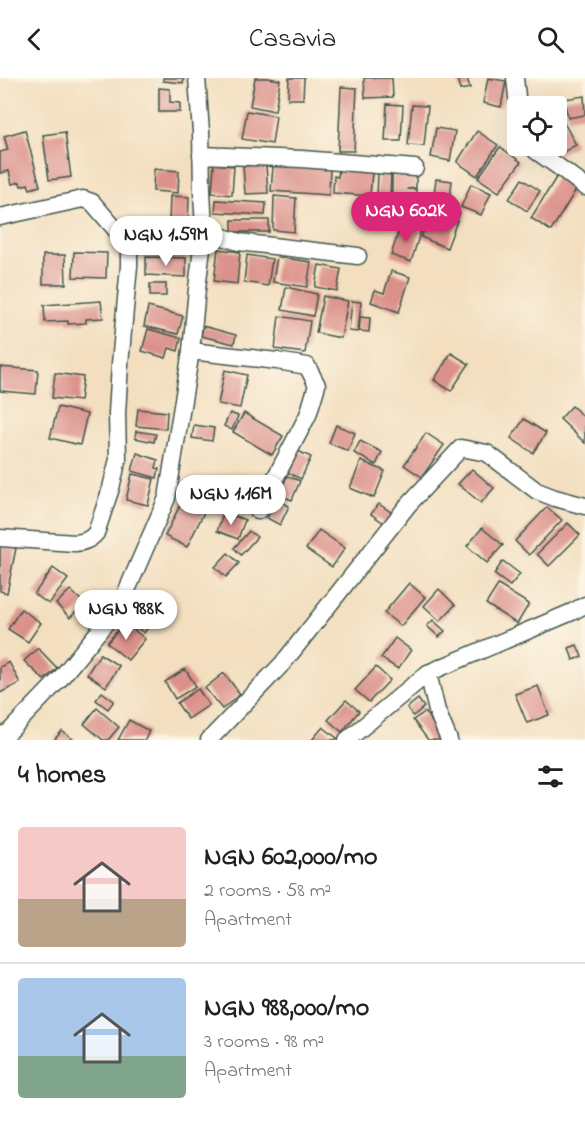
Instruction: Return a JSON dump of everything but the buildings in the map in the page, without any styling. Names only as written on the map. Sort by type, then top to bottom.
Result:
[{"type":"street","points":[[0,735],[8,733],[58,681],[121,604],[167,498],[191,351],[204,231],[197,78]]},
{"type":"street","points":[[515,78],[517,96]]},
{"type":"street","points":[[201,155],[302,159],[415,168]]},
{"type":"street","points":[[543,156],[585,187]]},
{"type":"street","points":[[0,217],[83,199],[92,202],[129,249],[117,413],[118,459],[96,533],[85,542],[75,543],[0,538]]},
{"type":"street","points":[[204,231],[239,242],[358,256]]},
{"type":"street","points":[[191,351],[307,366],[317,385],[308,415],[258,511]]},
{"type":"street","points":[[209,740],[283,663],[408,505],[461,448],[487,453],[537,491],[585,506]]},
{"type":"street","points":[[347,740],[428,673],[572,612],[585,604]]},
{"type":"street","points":[[428,673],[436,711],[449,740]]}]
